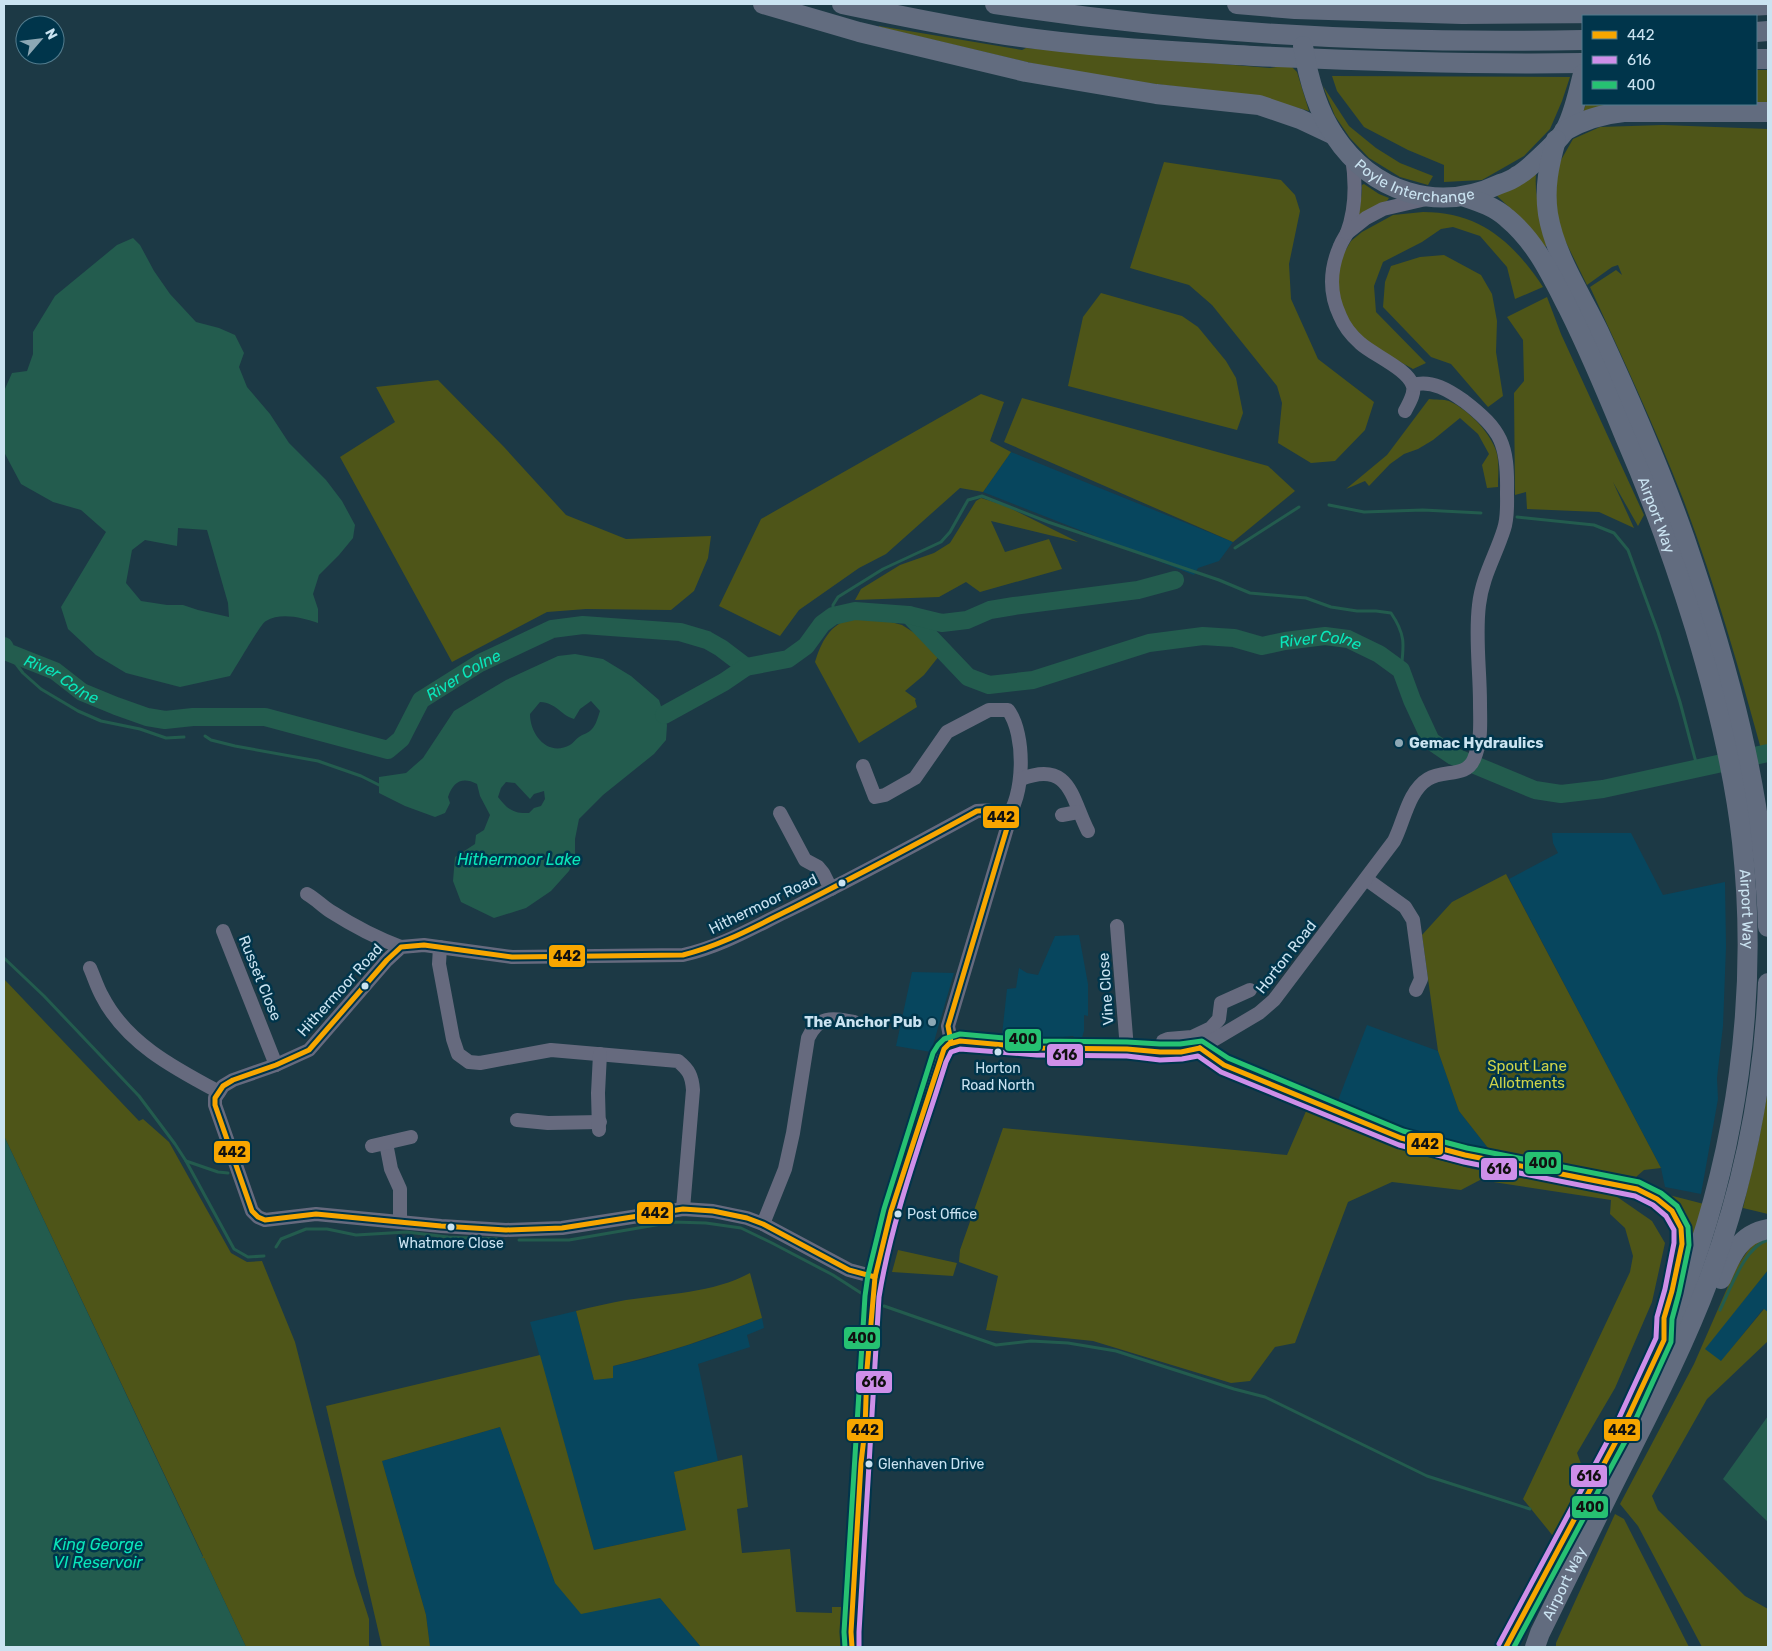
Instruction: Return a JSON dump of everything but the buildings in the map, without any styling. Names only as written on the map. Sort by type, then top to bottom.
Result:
[{"type":"highway","points":[[763,4],[858,32],[1026,72],[1156,94],[1259,106],[1300,119],[1334,135]]},
{"type":"highway","points":[[842,4],[995,34],[1145,49],[1358,61],[1513,64],[1582,63]]},
{"type":"highway","points":[[995,4],[1151,24],[1264,33],[1347,38],[1467,41],[1582,40]]},
{"type":"highway","points":[[1237,4],[1295,9],[1462,14],[1620,13],[1768,5]]},
{"type":"highway","name":"Poyle Interchange","points":[[1305,4],[1303,42],[1308,74],[1315,97],[1334,135],[1352,157],[1386,183],[1408,193],[1429,198],[1465,196],[1490,189],[1519,176],[1560,136],[1581,80]]},
{"type":"highway","points":[[1560,136],[1587,119],[1610,114],[1707,111],[1768,112]]},
{"type":"highway","name":"Airport Way","points":[[1560,136],[1549,167],[1546,191],[1548,214],[1554,240],[1615,367],[1662,480],[1706,602],[1742,774],[1766,866],[1768,927]]},
{"type":"highway","name":"Airport Way","points":[[1465,196],[1504,215],[1528,237],[1550,271],[1608,395],[1659,520],[1712,683],[1737,747]]},
{"type":"highway","name":"Airport Way","points":[[1506,1647],[1620,1432],[1664,1340],[1692,1268],[1717,1190],[1728,1143],[1742,1052],[1748,973],[1742,842],[1742,774]]},
{"type":"highway","name":"Airport Way","points":[[1535,1647],[1540,1633],[1668,1376],[1710,1277],[1745,1159],[1762,1061],[1768,984]]},
{"type":"highway","points":[[1637,1189],[1657,1199],[1672,1211],[1681,1228],[1682,1244],[1664,1318],[1664,1340]]},
{"type":"highway","points":[[1668,1376],[1697,1334],[1737,1246],[1749,1236],[1768,1229]]},
{"type":"street","points":[[1352,157],[1355,188],[1347,233],[1340,245],[1332,276],[1334,304],[1348,331],[1360,343],[1408,377],[1413,385],[1411,399],[1405,410]]},
{"type":"street","points":[[1347,233],[1366,218],[1383,209],[1429,198]]},
{"type":"street","name":"Horton Road","points":[[951,1042],[960,1041],[1038,1048],[1127,1049],[1160,1052],[1181,1052],[1200,1048],[1267,1007],[1283,990],[1394,841],[1414,795],[1421,785],[1428,779],[1462,772],[1471,766],[1478,749],[1481,732],[1477,644],[1479,604],[1488,569],[1505,527],[1508,511],[1506,453],[1491,424],[1462,400],[1446,390],[1426,382],[1413,385]]},
{"type":"street","points":[[852,1647],[851,1632],[861,1463],[865,1429],[866,1369],[875,1277],[891,1211],[919,1121],[942,1052],[945,1046],[951,1042],[948,1026],[1004,838],[1005,820],[1013,809],[1021,779],[1014,717],[1008,710],[989,710],[978,714],[964,724],[947,732],[915,778],[885,795],[875,797],[863,766]]},
{"type":"street","points":[[1021,779],[1045,772],[1066,783],[1088,831]]},
{"type":"street","name":"Hithermoor Road","points":[[219,1092],[223,1086],[233,1080],[276,1065],[308,1050],[387,960],[401,947],[424,945],[512,957],[683,955],[719,945],[831,889],[977,811],[989,810],[1001,815],[1005,820]]},
{"type":"street","points":[[1062,814],[1078,812]]},
{"type":"street","points":[[780,813],[805,860],[818,867],[824,873],[831,889]]},
{"type":"street","points":[[1366,879],[1405,907],[1413,920],[1420,979],[1416,990]]},
{"type":"street","points":[[308,894],[328,910],[380,940],[401,947]]},
{"type":"street","name":"Russet Close","points":[[224,931],[276,1065]]},
{"type":"street","name":"Vine Close","points":[[1121,931],[1127,1049]]},
{"type":"street","points":[[380,940],[387,960]]},
{"type":"street","points":[[440,948],[438,964],[453,1039],[458,1054],[469,1062],[480,1062],[551,1050],[678,1061],[687,1068],[692,1077],[693,1090],[683,1209]]},
{"type":"street","points":[[90,968],[102,997],[112,1012],[139,1043],[178,1070],[219,1092],[215,1098],[215,1105],[252,1211],[258,1217],[265,1220],[316,1214],[506,1230],[562,1228],[683,1209],[748,1218],[763,1224],[849,1270],[875,1277]]},
{"type":"street","points":[[1160,1052],[1162,1041],[1192,1037],[1211,1028],[1219,1019],[1221,1003],[1250,990]]},
{"type":"street","points":[[763,1224],[785,1168],[800,1093],[808,1038],[813,1028],[833,1018],[854,1022]]},
{"type":"street","points":[[1200,1048],[1224,1065],[1401,1138],[1465,1155],[1637,1189]]},
{"type":"street","points":[[517,1120],[532,1117],[600,1127],[598,1093],[600,1054]]},
{"type":"street","points":[[372,1146],[411,1137]]},
{"type":"street","points":[[386,1143],[391,1169],[400,1189],[400,1222]]},
{"type":"shaded area","points":[[1011,452],[1233,542],[1219,561],[1198,568],[1194,575],[983,492]]},
{"type":"shaded area","points":[[1552,833],[1631,833],[1663,895],[1725,882],[1726,947],[1723,1026],[1717,1078],[1718,1099],[1701,1194],[1665,1187],[1661,1168],[1509,879],[1558,853],[1553,843]]},
{"type":"shaded area","points":[[1079,935],[1088,984],[1088,1016],[1084,1015],[1084,1031],[1081,1041],[1078,1041],[1073,1036],[1064,1037],[1058,1041],[1002,1035],[1007,989],[1016,988],[1019,968],[1027,973],[1038,975],[1055,936]]},
{"type":"shaded area","points":[[912,972],[954,973],[931,1052],[896,1046]]},
{"type":"shaded area","points":[[1367,1025],[1438,1051],[1459,1111],[1492,1153],[1446,1143],[1391,1127],[1337,1103]]},
{"type":"shaded area","points":[[1768,1270],[1768,1312],[1763,1309],[1721,1362],[1704,1349]]},
{"type":"shaded area","points":[[576,1311],[594,1380],[613,1366],[644,1359],[713,1337],[762,1318],[764,1328],[747,1335],[750,1347],[698,1364],[718,1461],[674,1472],[686,1530],[594,1550],[530,1322]]},
{"type":"shaded area","points":[[500,1427],[555,1583],[660,1598],[701,1647],[430,1647],[426,1615],[382,1461]]},
{"type":"green space","points":[[879,26],[1022,50],[1026,48],[1270,68],[1290,65],[1297,72],[1309,111],[1254,96],[1131,81],[1048,67]]},
{"type":"green space","points":[[1757,70],[1768,70],[1768,105],[1583,112],[1586,105],[1757,105]]},
{"type":"green space","points":[[1332,76],[1570,77],[1550,129],[1524,156],[1482,180],[1444,182],[1444,165],[1408,150],[1364,127],[1337,91]]},
{"type":"green space","points":[[1323,86],[1349,126],[1376,148],[1400,163],[1433,176],[1428,185],[1400,177],[1369,158],[1350,138],[1335,116]]},
{"type":"green space","points":[[1663,125],[1768,129],[1768,749],[1761,749],[1725,623],[1683,499],[1650,419],[1590,287],[1616,270],[1622,275],[1618,265],[1612,267],[1587,285],[1553,216],[1557,167],[1573,139],[1600,127]]},
{"type":"green space","points":[[1164,162],[1281,180],[1295,195],[1300,211],[1289,264],[1291,299],[1318,359],[1374,402],[1365,430],[1335,461],[1311,463],[1278,443],[1282,403],[1277,386],[1212,305],[1189,285],[1130,268]]},
{"type":"green space","points":[[1534,173],[1536,174],[1539,210],[1550,244],[1545,247],[1525,222],[1496,195]]},
{"type":"green space","points":[[1364,184],[1389,198],[1355,220],[1362,194],[1362,185]]},
{"type":"green space","points":[[1423,212],[1443,213],[1462,217],[1493,233],[1520,256],[1543,287],[1515,299],[1507,267],[1480,236],[1453,227],[1441,229],[1422,242],[1383,262],[1374,286],[1376,312],[1426,363],[1413,369],[1375,348],[1353,328],[1339,299],[1338,271],[1344,253],[1351,241],[1362,232],[1393,215]]},
{"type":"green space","points":[[1444,255],[1481,275],[1492,294],[1497,321],[1496,352],[1503,396],[1488,407],[1451,364],[1431,357],[1383,307],[1385,282],[1391,266],[1420,257]]},
{"type":"green space","points":[[1101,293],[1182,316],[1198,327],[1226,361],[1236,378],[1243,413],[1237,430],[1068,386],[1083,317]]},
{"type":"green space","points":[[1547,297],[1561,334],[1644,515],[1638,526],[1613,482],[1634,528],[1599,512],[1527,509],[1526,492],[1515,495],[1514,393],[1524,381],[1523,340],[1507,317]]},
{"type":"green space","points":[[438,380],[504,447],[566,515],[626,539],[711,536],[708,558],[694,591],[671,610],[586,609],[547,612],[452,662],[340,457],[395,422],[376,387]]},
{"type":"green space","points":[[981,394],[1004,402],[990,441],[1011,452],[983,492],[960,488],[886,554],[859,568],[799,610],[780,636],[719,606],[761,519]]},
{"type":"green space","points":[[1022,398],[1268,466],[1295,491],[1233,542],[1004,442]]},
{"type":"green space","points":[[1429,399],[1447,400],[1463,409],[1482,427],[1497,452],[1498,487],[1487,488],[1482,465],[1489,454],[1478,434],[1460,418],[1433,440],[1418,449],[1404,454],[1390,464],[1369,486],[1365,481],[1346,489],[1387,455]]},
{"type":"green space","points":[[981,498],[1004,505],[1078,542],[991,521],[1005,552],[1049,539],[1062,569],[980,592],[966,582],[939,597],[855,600],[861,589],[900,565],[934,553],[950,543],[976,501]]},
{"type":"green space","points":[[855,618],[876,618],[902,625],[943,651],[924,675],[905,691],[916,699],[917,707],[859,743],[815,662],[820,648],[832,629],[844,621]]},
{"type":"green space","name":"Spout Lane Allotments","points":[[1506,874],[1661,1168],[1644,1170],[1636,1177],[1603,1175],[1492,1153],[1459,1111],[1438,1051],[1422,935],[1452,902]]},
{"type":"green space","points":[[4,979],[139,1121],[143,1119],[169,1142],[231,1253],[247,1262],[262,1261],[295,1342],[355,1575],[369,1619],[369,1647],[246,1647],[204,1558],[201,1558],[203,1556],[4,1136]]},
{"type":"green space","points":[[1768,1089],[1768,1214],[1743,1208]]},
{"type":"green space","points":[[1307,1109],[1399,1149],[1473,1169],[1613,1194],[1652,1221],[1665,1243],[1652,1302],[1615,1388],[1577,1453],[1586,1477],[1553,1536],[1523,1499],[1630,1272],[1633,1256],[1625,1228],[1610,1214],[1611,1200],[1480,1180],[1461,1190],[1392,1182],[1348,1202],[1295,1343],[1275,1347],[1250,1381],[1231,1383],[1093,1341],[986,1330],[998,1276],[959,1262],[960,1250],[1003,1128],[1287,1155]]},
{"type":"green space","points":[[1665,1194],[1704,1204],[1695,1248]]},
{"type":"green space","points":[[1755,1240],[1768,1241],[1768,1270],[1705,1349],[1721,1361],[1764,1309],[1768,1312],[1768,1341],[1707,1399],[1652,1496],[1658,1510],[1745,1596],[1768,1609],[1768,1647],[1702,1647],[1638,1526],[1620,1504],[1694,1364],[1736,1268]]},
{"type":"green space","points":[[898,1250],[957,1263],[953,1276],[892,1272]]},
{"type":"green space","points":[[750,1273],[762,1318],[688,1345],[613,1366],[613,1378],[594,1380],[576,1311],[626,1300],[705,1289],[736,1280]]},
{"type":"green space","points":[[540,1355],[594,1550],[686,1530],[674,1472],[742,1455],[748,1507],[737,1509],[742,1553],[790,1549],[796,1612],[832,1613],[832,1607],[842,1607],[843,1647],[701,1647],[660,1598],[581,1614],[555,1583],[500,1427],[382,1461],[426,1615],[430,1647],[382,1647],[326,1406]]},
{"type":"green space","points":[[1615,1514],[1624,1519],[1689,1647],[1556,1647],[1556,1643]]},
{"type":"water","points":[[133,238],[140,245],[154,271],[170,294],[196,322],[219,328],[235,335],[244,353],[239,367],[247,387],[270,414],[289,443],[326,480],[342,501],[355,525],[353,538],[319,575],[313,594],[318,609],[318,623],[285,616],[272,618],[263,624],[230,676],[180,687],[126,673],[96,655],[68,629],[61,607],[106,532],[81,510],[53,502],[21,484],[4,452],[4,391],[12,373],[27,371],[33,354],[33,332],[55,296],[117,245]],"holes":[[[178,528],[207,530],[228,603],[229,617],[183,605],[167,605],[141,601],[126,583],[132,550],[145,540],[177,546]]]},
{"type":"water","name":"Hithermoor Lake","points":[[575,654],[603,659],[631,676],[659,700],[667,725],[666,740],[654,754],[603,795],[579,819],[575,839],[575,858],[569,871],[551,891],[526,908],[494,918],[461,902],[453,881],[455,857],[475,844],[476,835],[484,830],[490,815],[480,796],[477,784],[463,781],[455,784],[448,797],[450,803],[445,813],[435,817],[405,806],[379,793],[379,777],[406,773],[423,758],[454,711],[506,680],[558,656]],"holes":[[[591,701],[600,711],[596,723],[591,730],[570,745],[562,748],[548,746],[542,742],[533,729],[530,714],[540,702],[550,704],[574,719],[580,709]],[[506,782],[515,783],[530,799],[534,794],[544,791],[545,799],[541,806],[534,808],[529,813],[515,812],[508,808],[498,797],[501,788]]]},
{"type":"water","name":"King George VI Reservoir","points":[[4,1136],[203,1557],[201,1558],[204,1558],[246,1647],[4,1647]]},
{"type":"water","points":[[1768,1416],[1768,1522],[1723,1479]]},
{"type":"waterway","points":[[833,616],[833,605],[838,597],[883,569],[941,542],[950,532],[968,500],[982,496],[1048,522],[1219,580],[1250,593],[1306,598],[1331,607],[1391,613],[1402,634],[1403,654],[1401,670]]},
{"type":"waterway","name":"River Colne","points":[[1329,505],[1364,512],[1423,510],[1481,513]]},
{"type":"waterway","name":"River Colne","points":[[1235,548],[1299,507]]},
{"type":"waterway","name":"River Colne","points":[[1517,517],[1594,525],[1614,533],[1628,550],[1658,632],[1680,702],[1698,770]]},
{"type":"waterway","name":"River Colne","points":[[664,715],[724,682],[746,667],[788,659],[806,646],[822,624],[833,616],[855,611],[909,615],[942,623],[967,620],[990,610],[1138,590],[1175,580]]},
{"type":"waterway","name":"River Colne","points":[[909,615],[968,677],[989,685],[1033,680],[1149,643],[1203,636],[1234,638],[1262,646],[1325,636],[1348,639],[1379,654],[1401,670],[1412,700],[1431,741],[1453,756],[1535,790],[1561,794],[1603,789],[1768,753]]},
{"type":"waterway","name":"River Colne","points":[[4,646],[7,652],[55,671],[82,692],[147,717],[165,720],[193,717],[265,717],[388,750],[401,739],[421,700],[480,663],[552,629],[583,625],[680,632],[707,640],[746,667]]},
{"type":"waterway","points":[[7,652],[23,673],[41,689],[78,711],[101,721],[140,729],[166,738],[184,737]]},
{"type":"waterway","points":[[205,736],[211,740],[235,746],[318,761],[361,776],[379,785]]},
{"type":"waterway","points":[[4,958],[44,996],[139,1096],[186,1161],[234,1249],[248,1257],[264,1256]]},
{"type":"waterway","points":[[186,1161],[218,1172],[228,1173]]},
{"type":"waterway","points":[[519,1240],[569,1240],[673,1222],[706,1223],[741,1228],[833,1275],[864,1295]]},
{"type":"waterway","points":[[276,1247],[281,1239],[306,1229],[327,1229],[356,1235],[407,1232],[448,1237],[497,1239]]},
{"type":"waterway","points":[[1720,1310],[1745,1260],[1760,1244],[1768,1240]]},
{"type":"waterway","points":[[884,1306],[996,1345],[1031,1341],[1068,1343],[1116,1351],[1234,1389],[1265,1397],[1427,1476],[1530,1509]]},
{"type":"transit line","name":"442","points":[[875,1277],[849,1270],[763,1224],[747,1218],[713,1211],[683,1209],[562,1228],[506,1230],[316,1214],[265,1220],[258,1217],[252,1211],[215,1105],[215,1098],[223,1086],[233,1080],[276,1065],[309,1050],[387,960],[401,947],[424,945],[512,957],[683,955],[712,946],[754,927],[864,872],[977,811],[987,811],[999,815],[1007,828],[948,1026],[951,1042]]},
{"type":"transit line","name":"400","points":[[845,1647],[844,1632],[865,1296],[868,1275],[884,1209],[933,1053],[944,1039],[960,1034],[1038,1041],[1160,1044],[1202,1041],[1228,1058],[1403,1131],[1467,1148],[1639,1182],[1661,1193],[1677,1206],[1688,1227],[1689,1245],[1672,1319],[1671,1342],[1628,1436],[1514,1647]]},
{"type":"transit line","name":"442","points":[[852,1647],[851,1632],[861,1463],[875,1277],[891,1211],[944,1049],[949,1044],[960,1041],[1038,1048],[1127,1049],[1160,1052],[1181,1052],[1200,1048]]},
{"type":"transit line","name":"442","points":[[1200,1048],[1224,1065],[1401,1138],[1465,1155],[1637,1189],[1657,1199],[1672,1211],[1681,1228],[1682,1244],[1664,1318],[1664,1340],[1621,1432],[1506,1647]]},
{"type":"transit line","name":"616","points":[[859,1647],[879,1297],[900,1208],[946,1062],[951,1052],[960,1049],[1037,1055],[1127,1056],[1160,1060],[1198,1056],[1221,1072],[1399,1145],[1464,1162],[1635,1196],[1653,1205],[1666,1216],[1674,1230],[1674,1243],[1665,1289],[1657,1317],[1656,1338],[1614,1429],[1499,1644]]},
{"type":"place","name":"Gemac Hydraulics","points":[[1399,743]]},
{"type":"place","name":"The Anchor Pub","points":[[932,1022]]},
{"type":"place","name":"Horton Road North","points":[[998,1052]]},
{"type":"place","name":"Post Office","points":[[898,1214]]},
{"type":"place","name":"Whatmore Close","points":[[451,1227]]},
{"type":"place","name":"Glenhaven Drive","points":[[869,1464]]}]
